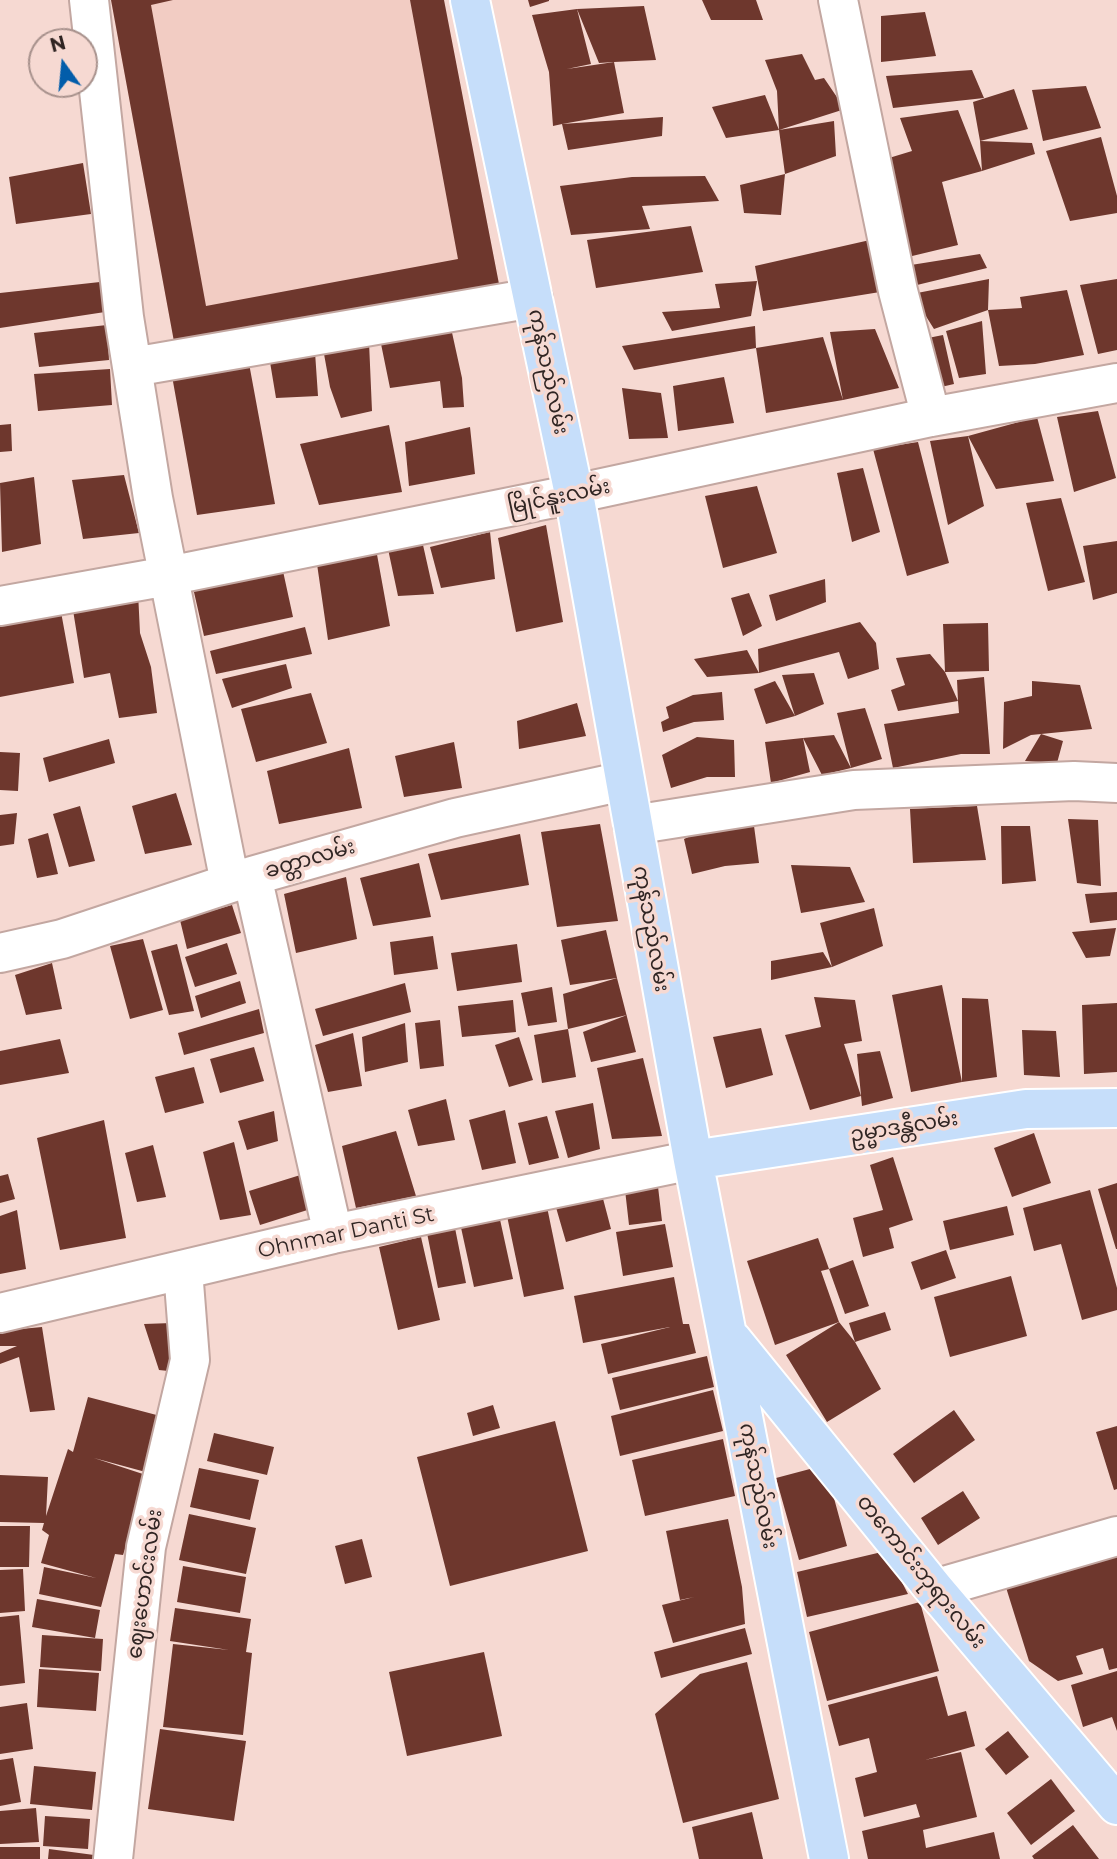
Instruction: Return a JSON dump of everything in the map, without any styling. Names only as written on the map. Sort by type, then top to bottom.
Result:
[{"type":"main road","name":"ကုန်သည်လမ်း","points":[[470,0],[574,494],[693,1160],[828,1859]]},
{"type":"main road","name":"ဥမ္မာဒန္တီလမ်း","points":[[693,1160],[1026,1109],[1117,1108]]},
{"type":"main road","name":"တကောင်းဘုရားလမ်း","points":[[729,1336],[934,1589],[1117,1805]]},
{"type":"street","points":[[89,0],[124,317],[168,576],[241,879],[333,1234]]},
{"type":"street","points":[[838,0],[898,291],[931,417]]},
{"type":"street","points":[[133,367],[533,298]]},
{"type":"street","name":"မြိုင်နူးလမ်း","points":[[0,606],[168,576],[574,494],[931,417],[1117,383]]},
{"type":"street","name":"ခတ္တာလမ်း","points":[[0,953],[62,939],[241,879],[455,818],[624,780]]},
{"type":"street","points":[[633,825],[854,790],[1074,781],[1117,783]]},
{"type":"street","name":"Ohnmar Danti St","points":[[0,1313],[333,1234],[693,1160]]},
{"type":"street","name":"ဈေးဟောင်းလမ်း","points":[[113,1859],[146,1547],[190,1360],[183,1270]]},
{"type":"street","points":[[934,1589],[1117,1536]]},
{"type":"shaded area","points":[[111,0],[444,0],[499,284],[175,347]]},
{"type":"building","points":[[111,0],[173,0],[151,5],[206,306],[458,259],[410,0],[444,0],[499,284],[175,347]]},
{"type":"building","points":[[528,0],[549,0],[549,1],[530,7]]},
{"type":"building","points":[[702,0],[756,0],[763,20],[711,20]]},
{"type":"building","points":[[644,6],[656,60],[599,63],[577,9]]},
{"type":"building","points":[[577,9],[591,64],[567,69],[614,62],[624,113],[553,126],[549,72],[532,15]]},
{"type":"building","points":[[925,12],[936,56],[881,62],[881,16]]},
{"type":"building","points":[[802,54],[815,80],[824,78],[845,109],[779,130],[777,91],[765,60]]},
{"type":"building","points":[[972,70],[984,98],[893,108],[886,76]]},
{"type":"building","points":[[1086,86],[1101,128],[1043,141],[1032,90]]},
{"type":"building","points":[[1014,89],[1028,129],[980,141],[973,102]]},
{"type":"building","points":[[765,95],[779,130],[726,138],[712,107]]},
{"type":"building","points":[[958,110],[982,171],[942,182],[958,245],[908,257],[889,158],[912,151],[900,118]]},
{"type":"building","points":[[663,117],[662,136],[568,150],[562,124]]},
{"type":"building","points":[[834,121],[836,156],[785,174],[779,130]]},
{"type":"building","points":[[1101,137],[1117,196],[1117,213],[1070,221],[1046,151]]},
{"type":"building","points":[[980,141],[1032,143],[1035,154],[982,171]]},
{"type":"building","points":[[83,163],[91,214],[16,224],[9,177]]},
{"type":"building","points":[[785,174],[781,215],[744,213],[740,185]]},
{"type":"building","points":[[705,176],[719,201],[642,206],[650,229],[571,235],[560,186],[632,177]]},
{"type":"building","points":[[691,226],[703,272],[596,288],[587,240]]},
{"type":"building","points":[[870,240],[880,292],[763,311],[755,266]]},
{"type":"building","points":[[980,254],[987,268],[917,285],[911,265]]},
{"type":"building","points":[[989,279],[988,310],[934,329],[912,294]]},
{"type":"building","points":[[1117,279],[1117,350],[1098,354],[1080,285]]},
{"type":"building","points":[[757,281],[751,316],[672,331],[662,312],[720,308],[715,284]]},
{"type":"building","points":[[100,282],[105,312],[0,328],[0,293]]},
{"type":"building","points":[[1067,290],[1084,355],[1035,364],[999,366],[988,310],[1022,308],[1020,297]]},
{"type":"building","points":[[982,321],[986,374],[959,378],[946,331]]},
{"type":"building","points":[[107,325],[109,360],[39,367],[34,333]]},
{"type":"building","points":[[755,326],[756,348],[634,370],[622,346]]},
{"type":"building","points":[[451,328],[462,378],[464,407],[443,408],[440,381],[390,388],[380,339]]},
{"type":"building","points":[[875,329],[899,388],[843,400],[830,332]]},
{"type":"building","points":[[943,335],[954,384],[928,390],[918,340]]},
{"type":"building","points":[[823,337],[843,400],[766,413],[756,348]]},
{"type":"building","points":[[369,342],[372,411],[341,418],[330,387],[324,354]]},
{"type":"building","points":[[315,352],[318,396],[276,398],[270,362]]},
{"type":"building","points":[[248,358],[275,504],[197,515],[172,376]]},
{"type":"building","points":[[110,369],[112,405],[38,411],[34,374]]},
{"type":"building","points":[[724,377],[734,423],[678,431],[673,386]]},
{"type":"building","points":[[622,388],[661,393],[668,438],[629,439]]},
{"type":"building","points":[[1098,411],[1116,478],[1074,492],[1057,417]]},
{"type":"building","points":[[1037,417],[1054,481],[996,489],[968,436]]},
{"type":"building","points":[[11,424],[12,451],[0,452],[0,425]]},
{"type":"building","points":[[389,425],[402,492],[319,505],[300,444]]},
{"type":"building","points":[[470,427],[475,474],[409,486],[405,442]]},
{"type":"building","points":[[968,436],[984,506],[948,525],[930,441]]},
{"type":"building","points":[[918,442],[949,563],[907,576],[873,449]]},
{"type":"building","points":[[863,468],[880,532],[852,542],[837,473]]},
{"type":"building","points":[[124,475],[139,533],[83,539],[72,480]]},
{"type":"building","points":[[34,477],[41,544],[2,552],[0,483]]},
{"type":"building","points":[[757,486],[777,553],[723,568],[705,496]]},
{"type":"building","points":[[1061,498],[1085,582],[1048,591],[1026,503]]},
{"type":"building","points":[[546,525],[563,622],[516,632],[498,538]]},
{"type":"building","points":[[490,532],[495,579],[441,588],[430,547]]},
{"type":"building","points":[[1117,541],[1117,593],[1093,600],[1083,546]]},
{"type":"building","points":[[423,545],[434,594],[398,596],[388,549]]},
{"type":"building","points":[[376,549],[390,626],[328,640],[317,564]]},
{"type":"building","points":[[281,562],[293,617],[204,636],[191,579]]},
{"type":"building","points":[[825,579],[826,602],[776,621],[769,595]]},
{"type":"building","points":[[138,592],[140,633],[151,667],[157,713],[119,718],[110,673],[84,678],[72,604]]},
{"type":"building","points":[[749,593],[762,626],[743,636],[731,598]]},
{"type":"building","points":[[59,601],[74,683],[0,697],[0,612]]},
{"type":"building","points":[[860,622],[876,643],[879,669],[848,679],[839,652],[759,673],[758,649]]},
{"type":"building","points":[[988,623],[989,671],[945,672],[943,624]]},
{"type":"building","points":[[305,627],[312,654],[216,674],[210,651]]},
{"type":"building","points":[[747,650],[759,673],[707,677],[694,659]]},
{"type":"building","points":[[930,654],[945,672],[958,701],[898,711],[891,690],[905,685],[896,658]]},
{"type":"building","points":[[286,664],[292,688],[232,708],[222,679]]},
{"type":"building","points":[[814,673],[824,704],[795,716],[782,675]]},
{"type":"building","points":[[984,677],[990,754],[961,754],[893,768],[884,724],[959,713],[957,680]]},
{"type":"building","points":[[775,681],[795,716],[766,724],[754,689]]},
{"type":"building","points":[[1032,681],[1080,685],[1092,729],[1031,735],[1003,749],[1004,702],[1032,696]]},
{"type":"building","points":[[722,692],[724,720],[694,722],[663,732],[661,722],[669,718],[666,707],[693,695]]},
{"type":"building","points":[[311,693],[327,743],[256,762],[241,709]]},
{"type":"building","points":[[577,703],[586,736],[519,749],[517,721]]},
{"type":"building","points":[[865,708],[882,759],[851,768],[837,713]]},
{"type":"building","points":[[1041,734],[1063,741],[1057,763],[1025,761]]},
{"type":"building","points":[[834,735],[851,768],[822,775],[803,738]]},
{"type":"building","points":[[697,737],[734,740],[735,777],[707,777],[671,788],[662,755]]},
{"type":"building","points":[[803,738],[810,772],[771,783],[765,742]]},
{"type":"building","points":[[109,739],[115,763],[49,782],[43,758]]},
{"type":"building","points":[[454,742],[462,788],[404,797],[395,756]]},
{"type":"building","points":[[349,748],[362,808],[279,824],[267,771]]},
{"type":"building","points":[[0,752],[20,753],[18,791],[0,790]]},
{"type":"building","points":[[176,793],[192,845],[145,854],[132,806]]},
{"type":"building","points":[[80,806],[95,861],[69,867],[53,814]]},
{"type":"building","points":[[977,806],[986,860],[913,863],[910,809]]},
{"type":"building","points":[[17,813],[14,844],[0,846],[0,815]]},
{"type":"building","points":[[1068,819],[1098,820],[1101,886],[1077,883]]},
{"type":"building","points":[[600,824],[618,921],[557,927],[541,832]]},
{"type":"building","points":[[718,824],[754,826],[759,863],[725,866],[692,874],[684,839]]},
{"type":"building","points":[[1001,826],[1030,826],[1036,881],[1002,884]]},
{"type":"building","points":[[48,833],[58,874],[37,878],[28,839]]},
{"type":"building","points":[[520,834],[529,885],[441,900],[428,854]]},
{"type":"building","points":[[419,863],[431,917],[373,926],[360,878]]},
{"type":"building","points":[[791,865],[850,867],[865,902],[801,913]]},
{"type":"building","points":[[346,877],[357,939],[296,953],[284,894]]},
{"type":"building","points":[[1117,892],[1117,920],[1090,923],[1085,894]]},
{"type":"building","points":[[232,905],[241,933],[187,949],[180,920]]},
{"type":"building","points":[[874,908],[883,946],[832,967],[820,923]]},
{"type":"building","points":[[1116,928],[1110,956],[1086,958],[1072,932]]},
{"type":"building","points":[[606,930],[617,978],[570,985],[561,940]]},
{"type":"building","points":[[433,936],[438,969],[394,975],[390,942]]},
{"type":"building","points":[[143,939],[163,1010],[130,1019],[110,946]]},
{"type":"building","points":[[227,943],[237,974],[195,987],[185,957]]},
{"type":"building","points":[[177,944],[194,1011],[169,1015],[151,951]]},
{"type":"building","points":[[517,944],[522,982],[457,991],[451,953]]},
{"type":"building","points":[[823,952],[832,967],[771,980],[771,961]]},
{"type":"building","points":[[52,963],[62,1009],[26,1015],[15,975]]},
{"type":"building","points":[[617,978],[627,1015],[568,1029],[563,994]]},
{"type":"building","points":[[240,981],[246,1003],[201,1018],[195,996]]},
{"type":"building","points":[[405,983],[411,1012],[323,1036],[315,1009]]},
{"type":"building","points":[[942,985],[962,1082],[911,1092],[892,995]]},
{"type":"building","points":[[552,987],[557,1022],[528,1026],[521,993]]},
{"type":"building","points":[[814,997],[855,1000],[862,1041],[844,1044],[861,1096],[810,1110],[785,1035],[821,1027]]},
{"type":"building","points":[[962,998],[988,999],[997,1077],[962,1082]]},
{"type":"building","points":[[513,1000],[516,1032],[462,1037],[458,1006]]},
{"type":"building","points":[[1117,1003],[1117,1072],[1084,1074],[1082,1005]]},
{"type":"building","points":[[259,1009],[264,1033],[184,1055],[178,1033]]},
{"type":"building","points":[[627,1015],[636,1052],[591,1062],[583,1032]]},
{"type":"building","points":[[440,1020],[444,1066],[420,1069],[415,1023]]},
{"type":"building","points":[[405,1023],[408,1062],[365,1072],[362,1037]]},
{"type":"building","points":[[761,1028],[773,1075],[726,1088],[713,1037]]},
{"type":"building","points":[[568,1029],[576,1077],[542,1083],[534,1035]]},
{"type":"building","points":[[1022,1030],[1056,1031],[1060,1077],[1024,1075]]},
{"type":"building","points":[[353,1033],[362,1086],[328,1092],[315,1045]]},
{"type":"building","points":[[519,1037],[533,1080],[509,1087],[495,1045]]},
{"type":"building","points":[[60,1039],[69,1073],[0,1085],[0,1051]]},
{"type":"building","points":[[254,1047],[264,1081],[220,1093],[210,1059]]},
{"type":"building","points":[[880,1051],[893,1098],[862,1106],[857,1054]]},
{"type":"building","points":[[643,1058],[662,1136],[612,1139],[597,1068]]},
{"type":"building","points":[[194,1067],[204,1103],[165,1113],[155,1077]]},
{"type":"building","points":[[446,1099],[455,1140],[418,1146],[408,1110]]},
{"type":"building","points":[[593,1103],[600,1149],[568,1158],[555,1111]]},
{"type":"building","points":[[505,1110],[516,1163],[482,1170],[469,1120]]},
{"type":"building","points":[[274,1111],[278,1141],[247,1150],[238,1121]]},
{"type":"building","points":[[547,1116],[559,1158],[529,1165],[518,1123]]},
{"type":"building","points":[[104,1120],[126,1238],[60,1250],[37,1138]]},
{"type":"building","points":[[396,1131],[416,1196],[356,1208],[342,1146]]},
{"type":"building","points":[[1034,1133],[1051,1183],[1012,1197],[994,1148]]},
{"type":"building","points":[[234,1142],[251,1215],[220,1220],[203,1152]]},
{"type":"building","points":[[153,1145],[166,1197],[137,1202],[125,1153]]},
{"type":"building","points":[[893,1157],[913,1220],[889,1228],[894,1248],[863,1257],[853,1218],[883,1210],[870,1165]]},
{"type":"building","points":[[310,1172],[320,1206],[260,1225],[249,1191]]},
{"type":"building","points":[[8,1174],[15,1199],[0,1203],[0,1176]]},
{"type":"building","points":[[657,1178],[662,1221],[629,1225],[624,1181]]},
{"type":"building","points":[[1117,1183],[1117,1249],[1116,1249],[1098,1189]]},
{"type":"building","points":[[1090,1190],[1117,1288],[1117,1310],[1082,1320],[1061,1244],[1034,1251],[1023,1208]]},
{"type":"building","points":[[601,1191],[611,1229],[566,1242],[555,1204]]},
{"type":"building","points":[[1007,1206],[1014,1235],[950,1250],[943,1221]]},
{"type":"building","points":[[547,1207],[564,1289],[524,1297],[507,1216]]},
{"type":"building","points":[[17,1210],[26,1269],[0,1274],[0,1216]]},
{"type":"building","points":[[499,1215],[513,1279],[474,1287],[460,1223]]},
{"type":"building","points":[[665,1224],[673,1267],[623,1276],[616,1232]]},
{"type":"building","points":[[455,1228],[466,1283],[438,1288],[427,1233]]},
{"type":"building","points":[[421,1237],[440,1320],[398,1330],[379,1247]]},
{"type":"building","points":[[818,1238],[829,1269],[821,1271],[839,1322],[775,1345],[747,1261]]},
{"type":"building","points":[[946,1250],[956,1278],[921,1290],[911,1262]]},
{"type":"building","points":[[853,1260],[869,1306],[845,1314],[829,1269]]},
{"type":"building","points":[[1011,1276],[1027,1336],[950,1357],[934,1297]]},
{"type":"building","points":[[674,1277],[683,1324],[689,1324],[696,1353],[608,1374],[601,1344],[670,1327],[583,1343],[574,1296]]},
{"type":"building","points":[[885,1312],[891,1330],[855,1342],[849,1323]]},
{"type":"building","points":[[839,1322],[855,1342],[881,1389],[827,1422],[786,1355]]},
{"type":"building","points":[[172,1323],[178,1372],[159,1370],[144,1324]]},
{"type":"building","points":[[42,1327],[55,1410],[30,1412],[19,1357],[0,1364],[0,1353],[17,1346],[0,1346],[0,1331]]},
{"type":"building","points":[[707,1356],[714,1387],[620,1410],[612,1378]]},
{"type":"building","points":[[713,1390],[723,1431],[620,1456],[611,1416]]},
{"type":"building","points":[[88,1397],[168,1418],[153,1474],[94,1458],[149,1476],[123,1555],[115,1554],[101,1607],[39,1594],[44,1567],[96,1578],[41,1563],[49,1535],[42,1530],[44,1523],[0,1522],[0,1475],[48,1477],[46,1516],[68,1449],[73,1452]]},
{"type":"building","points":[[493,1405],[500,1428],[473,1436],[467,1413]]},
{"type":"building","points":[[954,1410],[975,1440],[914,1483],[893,1454]]},
{"type":"building","points":[[555,1421],[588,1551],[450,1586],[417,1457]]},
{"type":"building","points":[[1117,1426],[1117,1489],[1114,1490],[1096,1432]]},
{"type":"building","points":[[214,1433],[274,1447],[267,1475],[207,1461]]},
{"type":"building","points":[[723,1439],[735,1496],[645,1516],[632,1460]]},
{"type":"building","points":[[825,1465],[847,1546],[799,1560],[776,1478]]},
{"type":"building","points":[[199,1468],[259,1480],[250,1520],[190,1507]]},
{"type":"building","points":[[963,1491],[980,1518],[938,1545],[921,1518]]},
{"type":"building","points":[[189,1514],[256,1528],[246,1574],[179,1560]]},
{"type":"building","points":[[728,1519],[742,1587],[745,1624],[673,1643],[662,1605],[694,1597],[680,1600],[666,1531]]},
{"type":"building","points":[[0,1526],[30,1526],[29,1567],[0,1567]]},
{"type":"building","points":[[362,1539],[372,1577],[345,1584],[335,1546]]},
{"type":"building","points":[[1117,1547],[1117,1668],[1109,1670],[1103,1648],[1076,1656],[1083,1674],[1058,1681],[1029,1661],[1004,1581]]},
{"type":"building","points":[[886,1551],[908,1594],[807,1617],[797,1572]]},
{"type":"building","points":[[183,1566],[246,1577],[240,1613],[177,1602]]},
{"type":"building","points":[[23,1569],[25,1611],[0,1613],[0,1570]]},
{"type":"building","points":[[37,1599],[100,1610],[95,1638],[32,1627]]},
{"type":"building","points":[[920,1602],[939,1671],[827,1701],[809,1632]]},
{"type":"building","points":[[175,1608],[251,1619],[246,1652],[252,1653],[243,1735],[163,1727],[173,1644],[229,1650],[170,1641]]},
{"type":"building","points":[[19,1615],[25,1683],[0,1686],[0,1617]]},
{"type":"building","points":[[745,1628],[752,1654],[661,1678],[654,1652]]},
{"type":"building","points":[[42,1635],[103,1639],[101,1671],[40,1667]]},
{"type":"building","points":[[484,1652],[502,1736],[407,1756],[389,1672]]},
{"type":"building","points":[[747,1662],[779,1799],[683,1823],[655,1714],[700,1674]]},
{"type":"building","points":[[39,1669],[99,1673],[96,1711],[37,1707]]},
{"type":"building","points":[[1117,1671],[1117,1731],[1112,1717],[1083,1727],[1071,1685]]},
{"type":"building","points":[[937,1676],[948,1716],[966,1711],[975,1746],[925,1760],[961,1752],[977,1817],[923,1830],[926,1848],[994,1832],[1000,1859],[868,1859],[862,1831],[920,1817],[916,1804],[864,1817],[855,1778],[877,1772],[869,1738],[839,1746],[828,1705]]},
{"type":"building","points":[[27,1703],[33,1749],[0,1754],[0,1707]]},
{"type":"building","points":[[160,1729],[246,1741],[234,1821],[148,1809]]},
{"type":"building","points":[[1008,1731],[1029,1757],[1006,1775],[985,1749]]},
{"type":"building","points":[[13,1758],[21,1802],[0,1806],[0,1760]]},
{"type":"building","points":[[34,1766],[96,1772],[92,1810],[30,1804]]},
{"type":"building","points":[[1051,1779],[1075,1811],[1031,1845],[1007,1813]]},
{"type":"building","points":[[36,1808],[39,1842],[0,1844],[0,1811]]},
{"type":"building","points":[[752,1812],[763,1859],[699,1859],[692,1827]]},
{"type":"building","points":[[45,1816],[90,1819],[88,1849],[43,1846]]},
{"type":"building","points":[[1073,1825],[1099,1859],[1034,1859],[1032,1856]]},
{"type":"building","points":[[0,1847],[40,1847],[40,1859],[0,1859]]},
{"type":"building","points":[[49,1849],[94,1855],[94,1859],[48,1859]]}]
